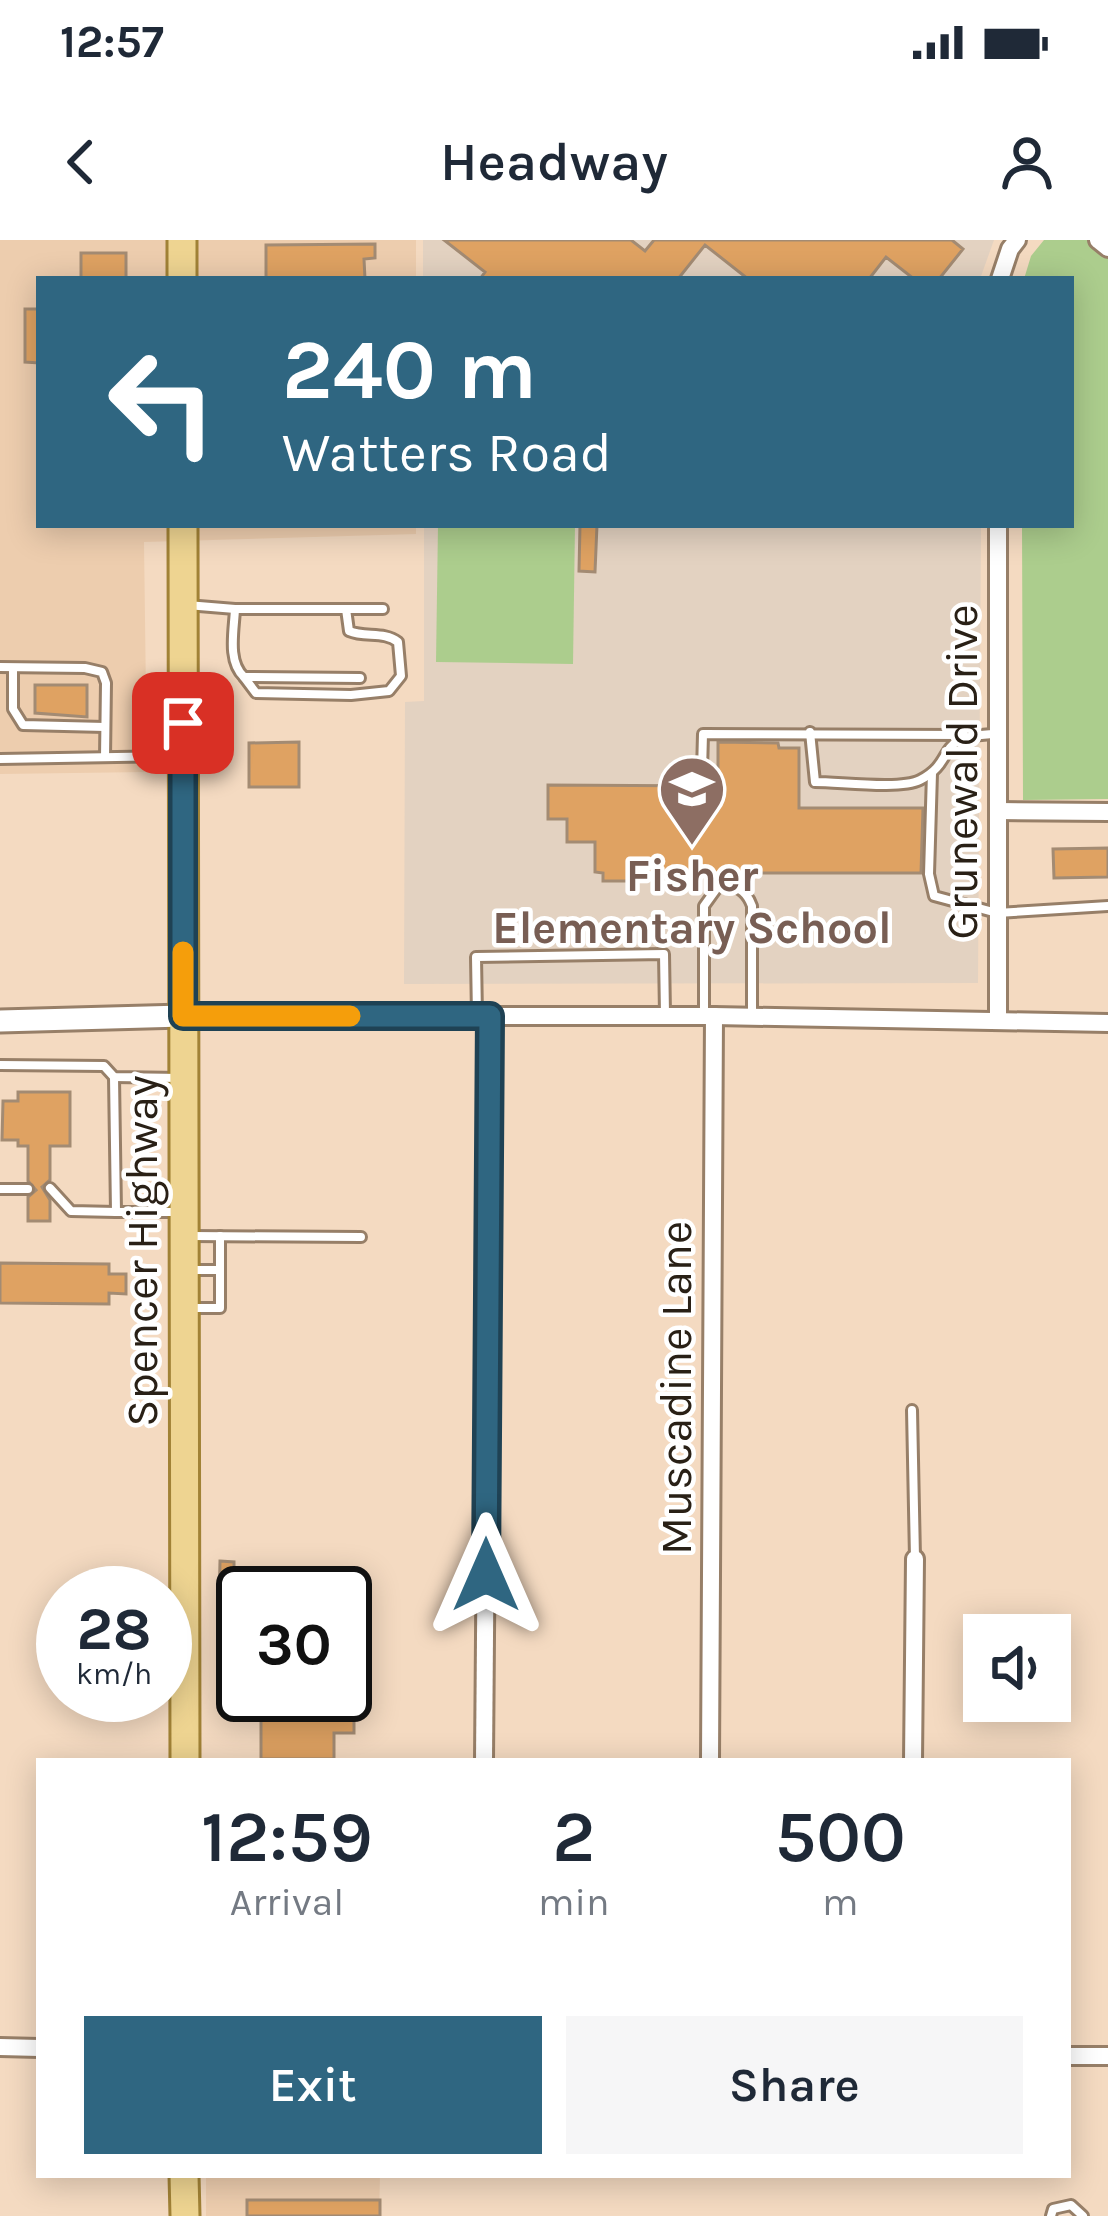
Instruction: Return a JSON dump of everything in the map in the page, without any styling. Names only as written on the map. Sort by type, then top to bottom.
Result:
[{"type":"main road","points":[[182,240],[182,276]]},
{"type":"main road","name":"Spencer Highway","points":[[183,528],[184,1758]]},
{"type":"main road","points":[[184,2178],[185,2216]]},
{"type":"street","points":[[1001,276],[1017,240]]},
{"type":"street","points":[[1098,240],[1108,248]]},
{"type":"street","name":"Grunewald Drive","points":[[998,528],[998,1020]]},
{"type":"street","points":[[998,812],[1108,812]]},
{"type":"street","points":[[0,1021],[183,1016],[752,1016],[1108,1023]]},
{"type":"street","points":[[484,1016],[484,1758]]},
{"type":"street","name":"Muscadine Lane","points":[[709,1016],[710,1758]]},
{"type":"street","points":[[913,1758],[915,1559]]},
{"type":"street","points":[[0,2048],[36,2048]]},
{"type":"street","points":[[1071,2056],[1108,2056]]},
{"type":"lane","points":[[183,604],[235,609],[383,609]]},
{"type":"lane","points":[[235,609],[234,659],[237,671],[256,693],[389,691],[401,676],[398,642],[391,636],[349,631],[346,609]]},
{"type":"lane","points":[[0,667],[102,672],[106,682],[105,757]]},
{"type":"lane","points":[[13,668],[13,710],[23,724],[105,727]]},
{"type":"lane","points":[[244,677],[360,678]]},
{"type":"lane","points":[[810,732],[815,782],[914,783],[932,773],[946,750],[964,735]]},
{"type":"lane","points":[[702,772],[704,734],[998,734]]},
{"type":"lane","points":[[0,759],[183,756]]},
{"type":"lane","points":[[932,773],[929,874],[934,896],[997,913],[1108,906]]},
{"type":"lane","points":[[709,1016],[704,906],[717,888],[731,886],[745,892],[752,906],[752,1016]]},
{"type":"lane","points":[[484,1016],[476,958],[664,954],[665,1016]]},
{"type":"lane","points":[[0,1065],[104,1066],[114,1077],[116,1212]]},
{"type":"lane","points":[[114,1077],[183,1078]]},
{"type":"lane","points":[[50,1188],[71,1211],[116,1212],[220,1236],[362,1237]]},
{"type":"lane","points":[[0,1189],[28,1189]]},
{"type":"lane","points":[[183,1308],[220,1308],[220,1236]]},
{"type":"lane","points":[[184,1270],[220,1270]]},
{"type":"lane","points":[[912,1411],[915,1559]]},
{"type":"lane","points":[[1051,2216],[1053,2209],[1071,2205],[1083,2216]]},
{"type":"shaded area","points":[[0,240],[416,240],[416,276],[36,276],[36,528],[416,528],[416,534],[144,542],[147,772],[0,774]]},
{"type":"shaded area","points":[[423,240],[994,240],[981,276],[423,276]]},
{"type":"shaded area","name":"Fisher Elementary School","points":[[424,528],[981,528],[978,983],[404,984],[405,702],[424,701]]},
{"type":"shaded area","points":[[206,2178],[380,2178],[379,2216],[206,2216]]},
{"type":"green space","points":[[1044,240],[1108,240],[1108,799],[1023,800],[1022,528],[1074,528],[1074,276],[1025,276],[1031,256]]},
{"type":"green space","points":[[438,528],[575,528],[573,664],[436,662]]},
{"type":"building","points":[[444,240],[631,240],[645,251],[654,240],[952,240],[963,249],[941,276],[910,276],[886,257],[871,276],[744,276],[705,245],[680,276],[482,276],[485,272]]},
{"type":"building","points":[[375,244],[375,258],[364,259],[365,276],[266,276],[266,245]]},
{"type":"building","points":[[81,253],[126,253],[126,276],[81,276]]},
{"type":"building","points":[[25,309],[36,309],[36,363],[25,362]]},
{"type":"building","points":[[580,528],[597,528],[595,572],[579,571]]},
{"type":"building","points":[[35,685],[87,685],[87,717],[35,713]]},
{"type":"building","points":[[299,742],[299,787],[249,787],[249,743]]},
{"type":"building","points":[[718,742],[799,748],[799,808],[923,808],[921,873],[646,873],[646,881],[603,881],[603,873],[595,872],[595,842],[567,842],[567,819],[548,819],[548,785],[718,786]]},
{"type":"building","points":[[1108,848],[1108,877],[1054,878],[1053,849]]},
{"type":"building","points":[[18,1092],[70,1092],[70,1146],[50,1146],[50,1180],[42,1187],[50,1200],[50,1221],[28,1221],[28,1197],[36,1190],[28,1181],[28,1146],[2,1140],[3,1101],[18,1101]]},
{"type":"building","points":[[0,1263],[109,1264],[109,1274],[126,1274],[126,1294],[109,1293],[109,1304],[0,1303]]},
{"type":"building","points":[[261,1722],[354,1722],[354,1733],[334,1733],[334,1758],[261,1758]]},
{"type":"building","points":[[247,2200],[380,2200],[380,2216],[247,2216]]},
{"type":"slow traffic","points":[[183,952],[183,1016],[350,1016]]},
{"type":"place","name":"Fisher Elementary School","points":[[692,848]]},
{"type":"route","points":[[183,723],[183,1016],[490,1016],[486,1575]]}]
